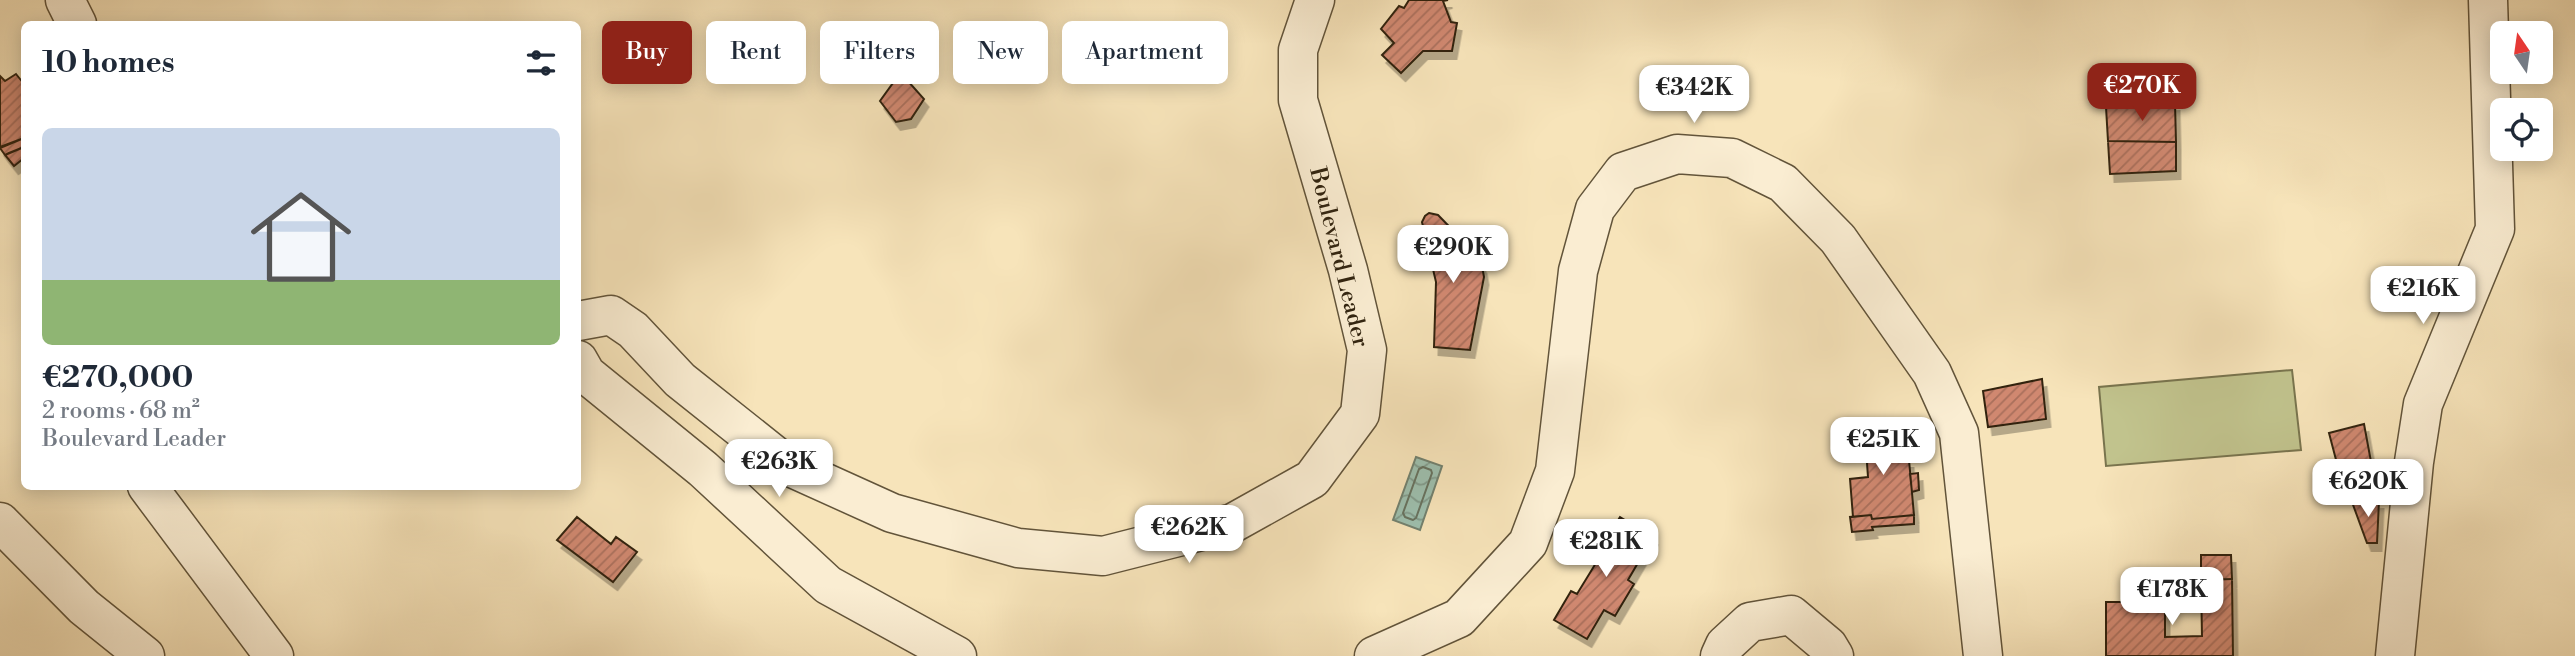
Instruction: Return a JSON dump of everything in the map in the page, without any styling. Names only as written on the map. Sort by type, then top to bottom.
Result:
[{"type":"street","points":[[65,0],[76,21]]},
{"type":"street","name":"Boulevard Leader","points":[[581,320],[611,315],[633,330],[680,380],[788,466],[892,513],[1018,548],[1104,556],[1233,523],[1312,479],[1360,414],[1367,350],[1348,270],[1298,100],[1298,50],[1315,0]]},
{"type":"street","points":[[2395,656],[2414,462],[2423,404],[2495,229],[2488,0]]},
{"type":"street","points":[[1374,656],[1459,618],[1528,543],[1555,471],[1578,271],[1595,209],[1623,172],[1677,154],[1732,158],[1783,183],[1838,239],[1932,373],[1959,433],[1983,656]]},
{"type":"street","points":[[581,365],[586,374],[703,469],[828,585],[957,656]]},
{"type":"street","points":[[150,490],[274,656]]},
{"type":"street","points":[[0,522],[84,607],[145,656]]},
{"type":"street","points":[[1720,656],[1725,645],[1749,622],[1791,615],[1828,646],[1834,656]]},
{"type":"green space","points":[[2292,370],[2301,450],[2106,466],[2099,387]]},
{"type":"water","points":[[1416,457],[1442,466],[1420,530],[1393,520]]},
{"type":"building","points":[[1409,0],[1448,0],[1443,1],[1451,22],[1457,23],[1452,51],[1423,51],[1401,73],[1382,55],[1394,43],[1381,29],[1399,6],[1404,8]]},
{"type":"building","points":[[16,74],[21,80],[21,139],[0,147],[0,76],[5,81]]},
{"type":"building","points":[[892,84],[911,84],[924,99],[911,119],[896,122],[880,101]]},
{"type":"building","points":[[2175,103],[2176,142],[2108,141],[2106,107]]},
{"type":"building","points":[[21,139],[21,148],[5,155],[0,148]]},
{"type":"building","points":[[2108,141],[2176,142],[2176,171],[2110,174]]},
{"type":"building","points":[[21,148],[21,160],[14,166],[5,155]]},
{"type":"building","points":[[1429,213],[1438,215],[1475,253],[1482,266],[1484,277],[1470,350],[1434,347],[1436,282],[1422,222]]},
{"type":"building","points":[[2042,379],[2046,419],[1988,427],[1983,391]]},
{"type":"building","points":[[1890,419],[1892,443],[1898,442],[1899,460],[1909,460],[1914,515],[1872,519],[1871,515],[1853,517],[1850,479],[1868,477],[1864,421]]},
{"type":"building","points":[[2364,424],[2372,467],[2340,475],[2329,433]]},
{"type":"building","points":[[1918,473],[1919,490],[1912,492],[1910,474]]},
{"type":"building","points":[[2379,501],[2377,543],[2367,543],[2352,502]]},
{"type":"building","points":[[1871,515],[1872,519],[1914,515],[1914,524],[1872,527],[1873,530],[1852,532],[1850,517]]},
{"type":"building","points":[[577,517],[611,544],[616,537],[637,552],[613,582],[557,540]]},
{"type":"building","points":[[1620,517],[1653,537],[1628,580],[1634,584],[1615,616],[1604,610],[1587,639],[1554,620],[1571,591],[1577,594],[1596,563],[1592,561]]},
{"type":"building","points":[[2201,555],[2231,555],[2232,579],[2201,580]]},
{"type":"building","points":[[2232,579],[2233,656],[2106,656],[2106,602],[2165,602],[2165,637],[2202,636],[2201,580]]}]
